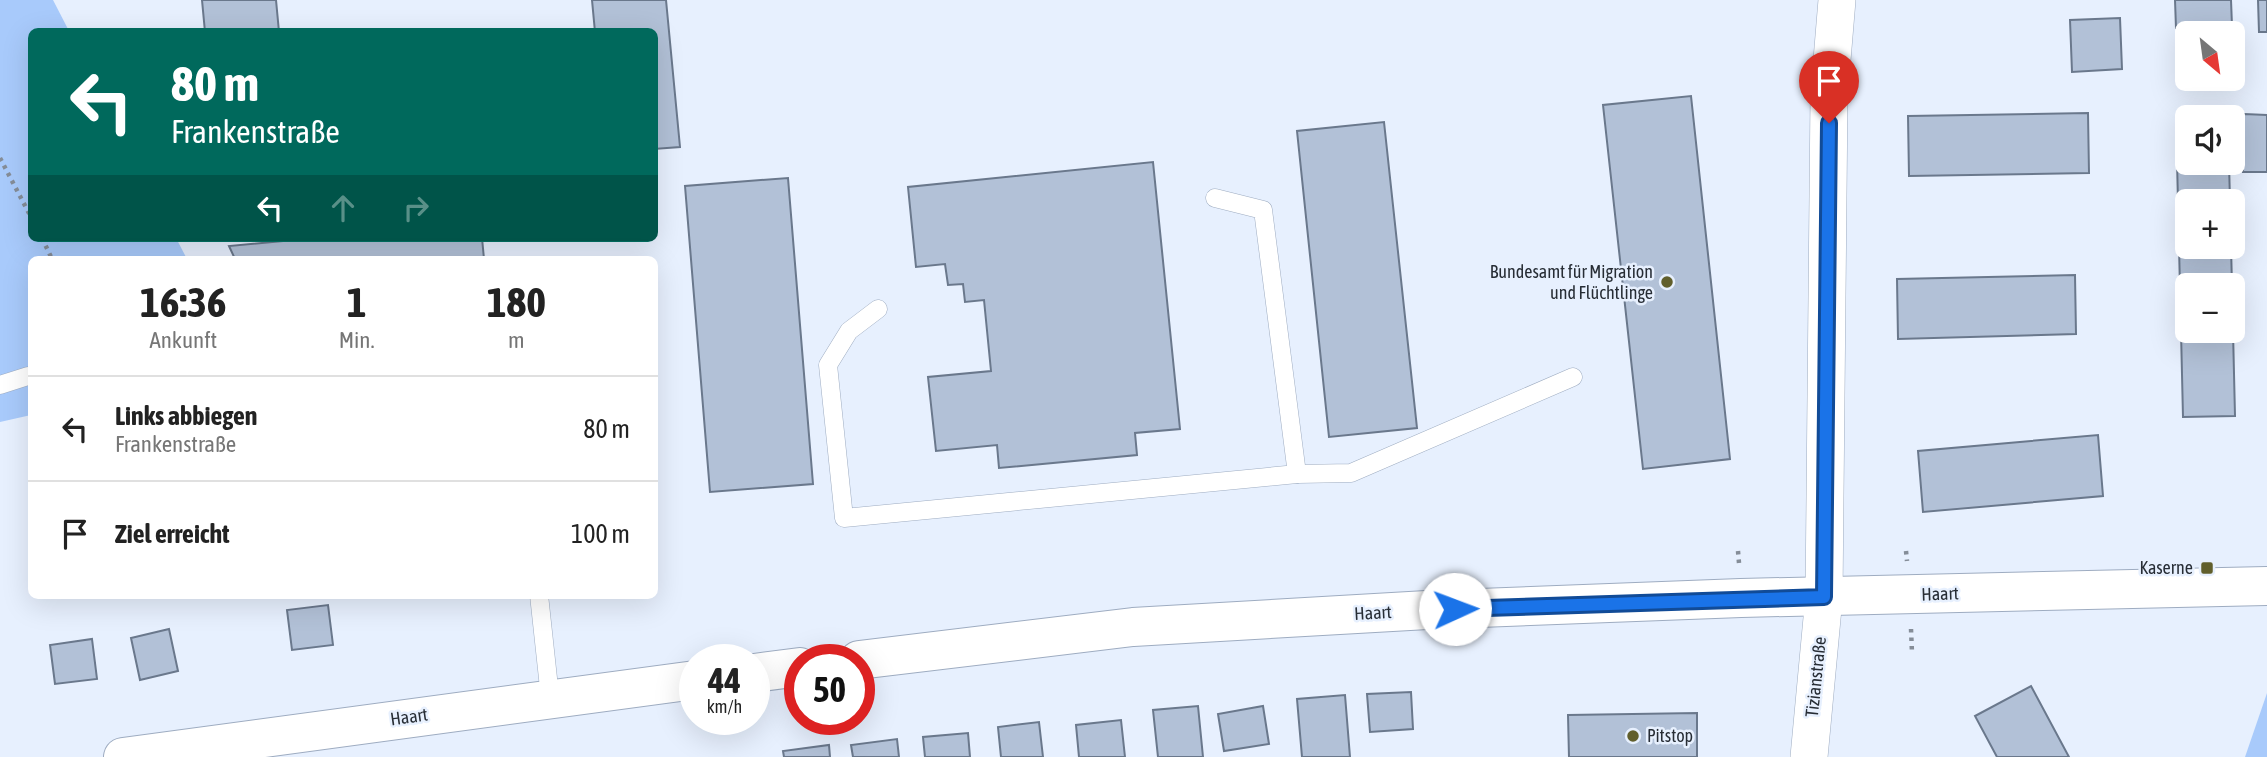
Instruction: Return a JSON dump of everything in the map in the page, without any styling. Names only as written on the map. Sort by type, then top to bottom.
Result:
[{"type":"main road","name":"Haart","points":[[875,658],[1133,627],[1483,608],[2267,586]]},
{"type":"main road","name":"Haart","points":[[123,757],[249,748],[550,697],[679,682]]},
{"type":"street","name":"Tizianstraße","points":[[1809,757],[1824,597],[1829,96],[1838,0]]},
{"type":"lane","points":[[1214,198],[1263,210],[1297,474]]},
{"type":"lane","points":[[878,309],[849,331],[828,365],[844,518],[1297,474],[1351,473],[1573,377]]},
{"type":"lane","points":[[0,385],[28,376]]},
{"type":"lane","points":[[539,599],[550,697]]},
{"type":"path","points":[[0,158],[28,211]]},
{"type":"shaded area","points":[[0,0],[53,0],[67,28],[28,28],[28,242],[178,242],[185,256],[28,256],[28,416],[0,422]]},
{"type":"shaded area","points":[[2267,693],[2267,757],[2245,757]]},
{"type":"building","points":[[202,0],[276,0],[279,28],[205,28]]},
{"type":"building","points":[[592,0],[666,0],[680,147],[658,149],[658,28],[595,28]]},
{"type":"building","points":[[2175,0],[2231,0],[2232,21],[2176,21]]},
{"type":"building","points":[[2258,0],[2267,0],[2267,32],[2259,32]]},
{"type":"building","points":[[2120,18],[2122,69],[2072,72],[2070,20]]},
{"type":"building","name":"Bundesamt für Migration und Flüchtlinge","points":[[1691,96],[1730,459],[1643,469],[1603,105]]},
{"type":"building","points":[[2088,113],[2089,173],[1909,176],[1908,116]]},
{"type":"building","points":[[2245,114],[2267,115],[2267,172],[2245,172]]},
{"type":"building","points":[[1384,122],[1417,428],[1329,437],[1297,131]]},
{"type":"building","points":[[1153,162],[1180,429],[1135,433],[1137,455],[999,468],[997,445],[936,451],[928,377],[991,371],[984,300],[965,302],[963,284],[948,285],[945,264],[916,267],[908,187]]},
{"type":"building","points":[[2177,175],[2229,175],[2230,189],[2178,189]]},
{"type":"building","points":[[788,178],[813,484],[710,492],[685,186]]},
{"type":"building","points":[[272,242],[482,242],[484,256],[234,256],[229,246]]},
{"type":"building","points":[[2179,259],[2231,259],[2232,273],[2180,273]]},
{"type":"building","points":[[2075,275],[2076,334],[1898,339],[1897,279]]},
{"type":"building","points":[[2181,343],[2233,343],[2235,416],[2183,417]]},
{"type":"building","points":[[2098,435],[2103,496],[1923,512],[1918,451]]},
{"type":"building","points":[[328,605],[333,645],[292,650],[287,610]]},
{"type":"building","points":[[169,629],[178,671],[140,680],[131,638]]},
{"type":"building","points":[[92,639],[97,679],[55,684],[50,645]]},
{"type":"building","points":[[2031,686],[2069,757],[1997,757],[1975,716]]},
{"type":"building","points":[[1411,692],[1413,729],[1370,732],[1367,694]]},
{"type":"building","points":[[1345,695],[1350,757],[1302,757],[1297,699]]},
{"type":"building","points":[[1198,706],[1203,757],[1158,757],[1153,710]]},
{"type":"building","points":[[1263,706],[1269,744],[1224,751],[1218,714]]},
{"type":"building","name":"Pitstop","points":[[1697,713],[1697,757],[1569,757],[1568,715]]},
{"type":"building","points":[[1121,720],[1125,757],[1079,757],[1076,725]]},
{"type":"building","points":[[1039,722],[1043,757],[1001,757],[998,727]]},
{"type":"building","points":[[968,733],[970,757],[925,757],[923,737]]},
{"type":"building","points":[[897,739],[899,757],[853,757],[851,745]]},
{"type":"building","points":[[829,745],[830,757],[784,757],[783,751]]},
{"type":"place","name":"Bundesamt für Migration und Flüchtlinge","points":[[1667,282]]},
{"type":"place","name":"Kaserne","points":[[2207,568]]},
{"type":"place","name":"Pitstop","points":[[1633,736]]},
{"type":"route","points":[[1455,609],[1824,597],[1829,123]]}]
